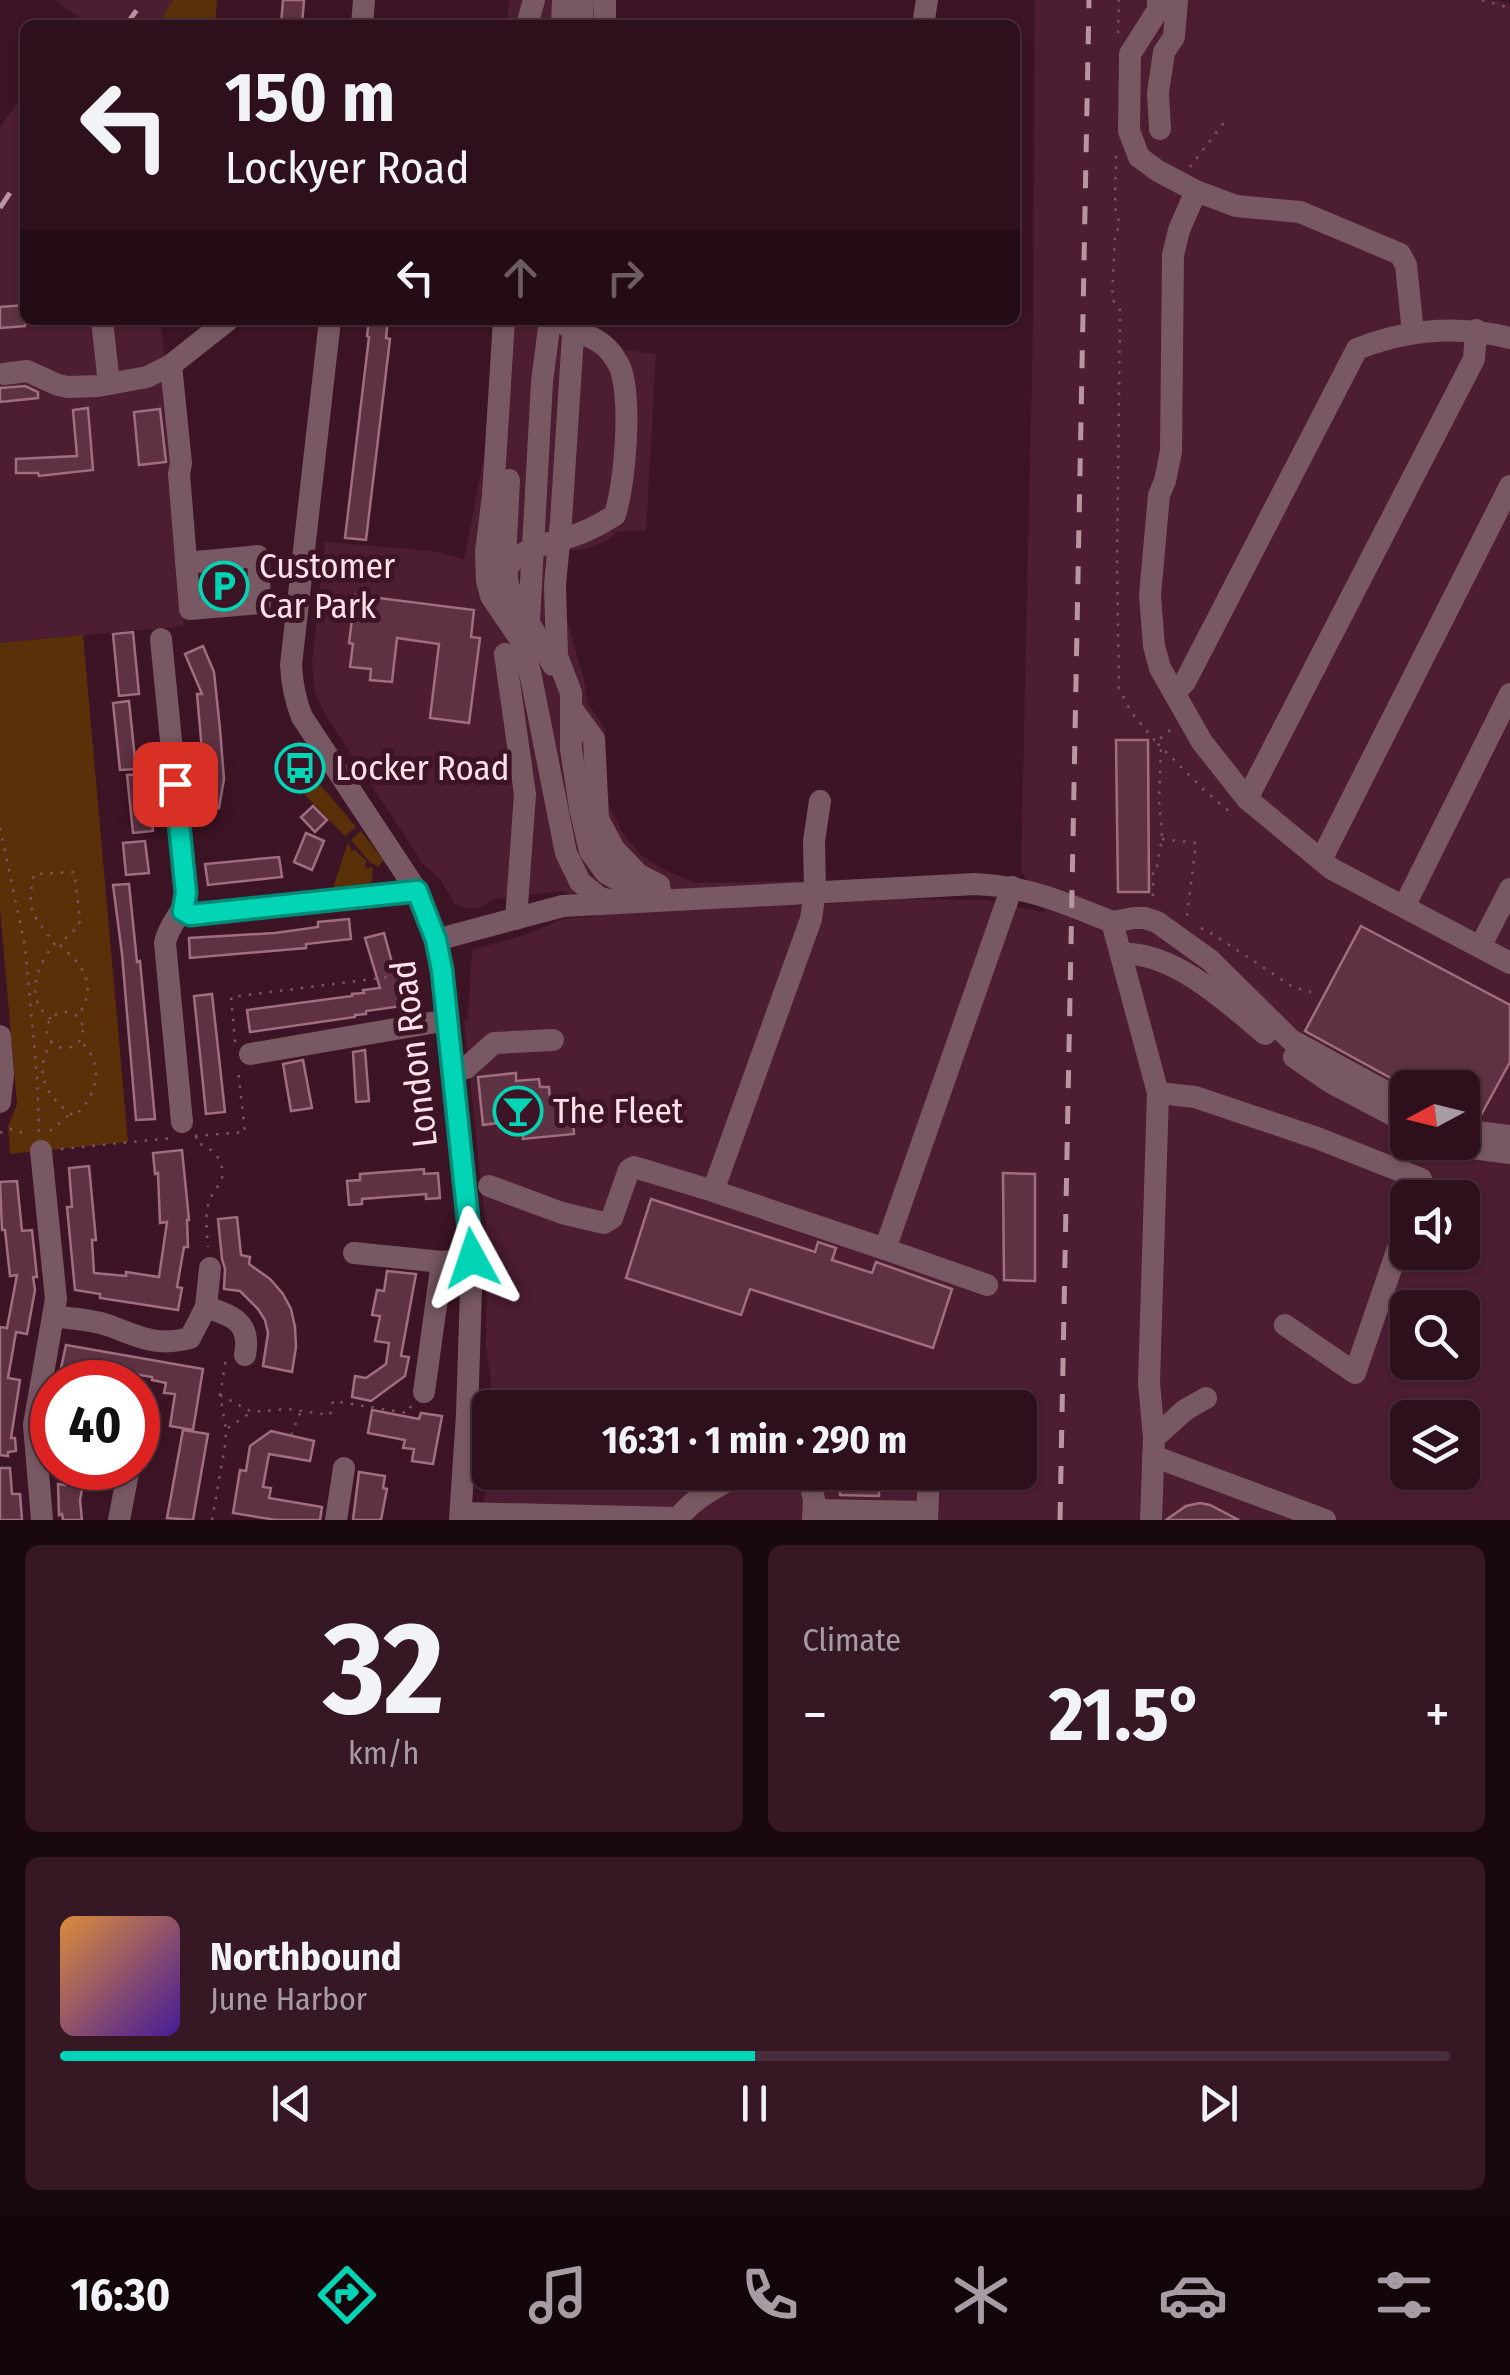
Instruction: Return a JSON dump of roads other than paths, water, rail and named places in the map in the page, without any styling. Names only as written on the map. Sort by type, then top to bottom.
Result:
[{"type":"street","points":[[1158,0],[1158,10],[1130,54],[1129,131],[1139,156],[1196,191],[1236,206],[1300,212],[1400,254],[1406,266],[1413,333]]},
{"type":"street","points":[[1160,130],[1158,93],[1164,52],[1174,38],[1178,0]]},
{"type":"street","points":[[1196,191],[1173,255],[1170,451],[1159,496],[1151,582],[1156,657],[1240,806],[1332,869],[1510,963]]},
{"type":"street","points":[[102,325],[108,384]]},
{"type":"street","points":[[4,374],[32,372],[62,386],[147,377],[171,365],[222,325]]},
{"type":"street","name":"London Road","points":[[329,325],[292,679],[302,717],[417,891],[436,940],[454,1072],[472,1258],[460,1516]]},
{"type":"street","points":[[504,325],[487,581],[491,596],[520,617]]},
{"type":"street","points":[[519,325],[508,489],[533,551],[555,586],[558,656],[572,701],[572,749],[590,851],[606,873],[625,884],[684,899]]},
{"type":"street","points":[[534,325],[533,551],[544,648]]},
{"type":"street","points":[[565,325],[520,617],[520,639],[566,853],[580,882],[600,898],[622,902]]},
{"type":"street","points":[[571,325],[607,348],[622,369],[626,400],[622,490],[614,515],[597,526],[533,551],[500,575],[504,603],[544,648],[572,701]]},
{"type":"street","points":[[1174,694],[1185,682],[1355,352],[1413,333],[1476,330],[1510,338]]},
{"type":"street","points":[[1240,806],[1474,359],[1476,330]]},
{"type":"street","points":[[171,365],[186,563]]},
{"type":"street","points":[[1322,860],[1510,486]]},
{"type":"street","points":[[161,639],[186,893],[183,911],[167,934],[166,943],[189,1129]]},
{"type":"street","points":[[505,654],[524,794],[516,919]]},
{"type":"street","points":[[1404,907],[1510,694]]},
{"type":"street","points":[[436,940],[564,906],[975,884],[1012,887],[1043,894],[1112,922],[1134,918],[1157,922],[1210,960],[1291,1040],[1390,1094]]},
{"type":"street","points":[[885,1249],[1012,887]]},
{"type":"street","points":[[1480,948],[1510,889]]},
{"type":"street","points":[[183,911],[190,915],[417,891]]},
{"type":"street","points":[[713,1191],[822,891]]},
{"type":"street","points":[[1112,922],[1158,1093],[1149,1384],[1154,1447],[1151,1520]]},
{"type":"street","points":[[1121,954],[1142,954],[1206,985],[1305,1066],[1390,1114]]},
{"type":"street","points":[[250,1054],[448,1020]]},
{"type":"street","points":[[0,1036],[0,1102]]},
{"type":"street","points":[[454,1072],[466,1068],[494,1044],[553,1040]]},
{"type":"street","points":[[1158,1093],[1196,1097],[1318,1138],[1421,1180]]},
{"type":"street","points":[[1480,1132],[1510,1136]]},
{"type":"street","points":[[40,1144],[56,1299],[45,1360]]},
{"type":"street","points":[[1480,1149],[1510,1152]]},
{"type":"street","points":[[489,1186],[562,1213],[604,1223],[612,1218],[629,1170],[640,1166],[987,1285]]},
{"type":"street","points":[[354,1253],[442,1262],[472,1258]]},
{"type":"street","points":[[417,1400],[442,1262]]},
{"type":"street","points":[[53,1316],[108,1325],[130,1336],[172,1343],[190,1338],[206,1307],[210,1268]]},
{"type":"street","points":[[1285,1325],[1355,1373],[1390,1270]]},
{"type":"street","points":[[206,1307],[234,1318],[242,1326],[248,1339],[236,1354]]},
{"type":"street","points":[[1154,1447],[1186,1410],[1206,1398]]},
{"type":"street","points":[[1154,1447],[1325,1520]]},
{"type":"street","points":[[336,1520],[344,1468]]},
{"type":"street","points":[[42,1520],[43,1490]]},
{"type":"street","points":[[119,1520],[125,1490]]},
{"type":"street","points":[[460,1516],[677,1519],[713,1490]]},
{"type":"street","points":[[812,1490],[814,1515],[927,1516],[928,1490]]},
{"type":"railway","points":[[130,20],[144,0]]},
{"type":"railway","points":[[1060,1520],[1089,0]]},
{"type":"railway","points":[[0,208],[20,178]]},
{"type":"place","name":"Customer Car Park","points":[[224,586]]},
{"type":"place","name":"Locker Road","points":[[300,768]]},
{"type":"place","name":"The Fleet","points":[[518,1111]]}]
